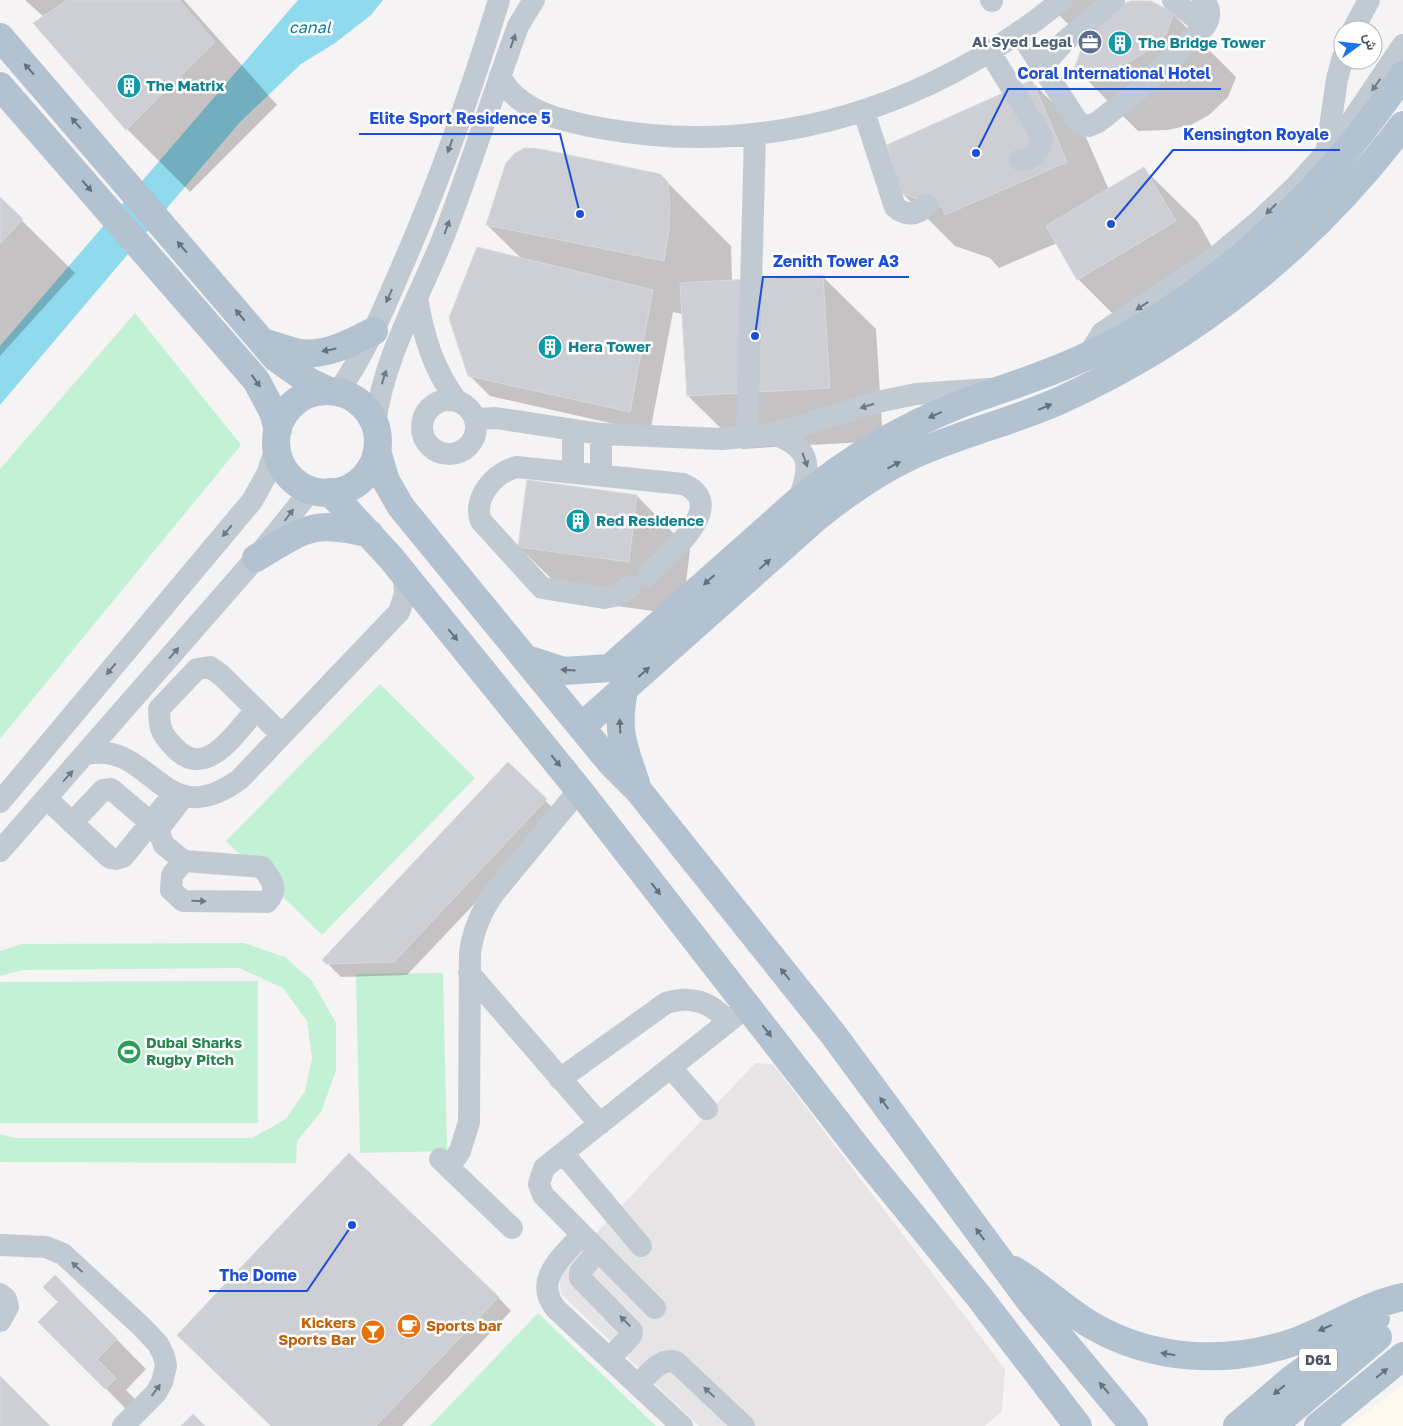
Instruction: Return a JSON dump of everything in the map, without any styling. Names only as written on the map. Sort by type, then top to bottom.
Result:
[{"type":"main road","points":[[0,37],[57,101],[262,342],[289,368],[310,382],[361,403],[375,424],[378,438],[377,451],[366,475],[356,484],[320,491]]},
{"type":"main road","points":[[527,659],[564,671],[610,668],[798,501],[829,475],[863,451],[899,431],[1087,357],[1159,316],[1222,272],[1281,222],[1331,159],[1402,55]]},
{"type":"main road","points":[[0,86],[256,380],[273,412],[284,467],[300,484],[320,491],[370,534],[579,790],[738,1014],[863,1155],[980,1298],[1078,1426]]},
{"type":"main road","points":[[581,728],[817,516],[877,474],[943,443],[1024,416],[1096,383],[1165,345],[1231,300],[1283,258],[1331,211],[1376,161],[1403,125]]},
{"type":"main road","points":[[262,342],[300,353],[324,352],[354,342],[374,331]]},
{"type":"main road","points":[[277,438],[283,417],[291,406],[302,397],[315,392],[333,391]]},
{"type":"main road","points":[[377,451],[386,481],[401,507],[527,659],[581,728],[610,762],[638,790],[833,1034],[1058,1338],[1134,1426]]},
{"type":"main road","points":[[256,558],[306,530],[320,526],[334,526],[370,534]]},
{"type":"main road","points":[[624,690],[619,715],[621,740],[638,790]]},
{"type":"main road","points":[[1001,1262],[1039,1285],[1092,1325],[1134,1345],[1160,1353],[1188,1357],[1215,1357],[1269,1349],[1294,1342],[1383,1303],[1403,1299]]},
{"type":"main road","points":[[1273,1426],[1379,1336],[1395,1318],[1403,1299]]},
{"type":"main road","name":"D61","points":[[1237,1426],[1293,1378],[1403,1299]]},
{"type":"main road","points":[[1318,1426],[1403,1356]]},
{"type":"main road","points":[[1046,1384],[1058,1426]]},
{"type":"main road","points":[[1336,1426],[1359,1392]]},
{"type":"street","points":[[333,391],[358,362],[374,331],[441,172],[499,0]]},
{"type":"street","points":[[375,424],[383,379],[444,235],[518,26],[534,0]]},
{"type":"street","points":[[500,76],[511,94],[536,110],[584,125],[630,133],[676,137],[755,134],[815,125],[864,112],[931,85],[1020,33],[1062,0]]},
{"type":"street","points":[[1042,67],[1064,42],[1114,0]]},
{"type":"street","points":[[1173,0],[1205,26]]},
{"type":"street","points":[[1020,33],[1076,119],[1084,125],[1094,125],[1136,92],[1205,26],[1208,21],[1209,10],[1203,0]]},
{"type":"street","points":[[1358,20],[1369,0]]},
{"type":"street","points":[[989,51],[1042,137],[1040,149],[1036,154],[1032,158],[1020,160]]},
{"type":"street","points":[[1331,159],[1331,128],[1339,70]]},
{"type":"street","points":[[1006,78],[1024,89],[1049,127],[1053,141]]},
{"type":"street","points":[[486,119],[510,111],[536,110]]},
{"type":"street","points":[[864,112],[895,207],[911,214],[923,210],[927,205]]},
{"type":"street","points":[[747,438],[755,134]]},
{"type":"street","points":[[872,138],[868,150],[868,165],[878,204],[886,216]]},
{"type":"street","points":[[417,296],[420,321],[435,367],[457,401],[471,411],[474,418],[475,435],[465,449],[450,455],[433,450],[427,444],[422,428],[426,412],[440,402],[457,401]]},
{"type":"street","points":[[474,418],[496,418],[601,434],[696,439],[747,438],[773,434],[882,401],[908,396],[943,391],[1002,389]]},
{"type":"street","points":[[573,431],[573,471]]},
{"type":"street","points":[[600,474],[601,434]]},
{"type":"street","points":[[773,434],[797,446],[806,457],[808,472],[798,501]]},
{"type":"street","points":[[0,802],[252,501],[267,474],[277,438]]},
{"type":"street","points":[[525,467],[573,471],[683,484],[689,486],[699,497],[701,511],[696,524],[639,581],[618,595],[604,598],[542,588],[481,521],[478,508],[480,500],[495,480],[509,468],[525,467]]},
{"type":"street","points":[[0,851],[116,721],[256,558],[320,491]]},
{"type":"street","points":[[116,721],[123,746],[132,761],[156,783],[180,794],[199,797],[228,788],[240,779],[399,612],[405,594],[404,576]]},
{"type":"street","points":[[399,612],[416,610],[435,613]]},
{"type":"street","points":[[256,710],[282,735]]},
{"type":"street","points":[[87,754],[115,753],[132,761]]},
{"type":"street","points":[[72,823],[103,790],[111,789],[150,822]]},
{"type":"street","points":[[512,1228],[444,1163],[460,1151],[469,1122],[471,940],[487,902],[579,790]]},
{"type":"street","points":[[47,799],[110,858],[116,859],[123,857],[150,822],[180,794]]},
{"type":"street","points":[[180,794],[160,828],[160,835],[164,845],[184,861]]},
{"type":"street","points":[[470,973],[600,1124]]},
{"type":"street","points":[[560,1079],[666,1003],[686,999],[706,1003],[718,1011],[738,1014]]},
{"type":"street","points":[[655,1308],[598,1252],[540,1190],[540,1178],[544,1168],[738,1014]]},
{"type":"street","points":[[671,1068],[707,1109]]},
{"type":"street","points":[[563,1153],[641,1246]]},
{"type":"street","points":[[582,1235],[552,1268],[547,1278],[546,1289],[556,1309],[682,1426]]},
{"type":"street","points":[[0,1246],[46,1247],[63,1254],[158,1344],[166,1366],[162,1382],[156,1393],[123,1426]]},
{"type":"street","points":[[598,1252],[580,1272],[580,1278],[632,1330],[631,1336],[610,1358]]},
{"type":"street","points":[[0,1294],[6,1299],[8,1307],[0,1321]]},
{"type":"street","points":[[638,1385],[660,1363],[665,1361],[676,1362],[744,1426]]},
{"type":"shaded area","points":[[755,1063],[773,1064],[1005,1369],[1002,1411],[985,1426],[699,1426],[561,1294],[559,1273]]},
{"type":"shaded area","points":[[1403,1385],[1403,1426],[1349,1426],[1356,1420]]},
{"type":"green space","points":[[135,313],[241,445],[0,739],[0,469]]},
{"type":"green space","points":[[380,684],[475,778],[322,935],[226,841]]},
{"type":"green space","points":[[244,943],[285,957],[312,981],[336,1023],[336,1071],[321,1112],[297,1141],[296,1163],[0,1162],[0,1134],[14,1138],[252,1138],[286,1119],[305,1091],[312,1058],[307,1021],[283,988],[239,968],[22,970],[0,976],[0,951],[22,944]]},
{"type":"green space","points":[[443,973],[447,1151],[360,1153],[356,974]]},
{"type":"green space","name":"Dubai Sharks Rugby Pitch","points":[[258,981],[258,1123],[0,1123],[0,982]]},
{"type":"green space","points":[[538,1313],[656,1426],[430,1426]]},
{"type":"water","name":"canal","points":[[298,0],[383,0],[371,15],[335,43],[301,64],[240,122],[0,405],[0,346]]},
{"type":"building","name":"The Matrix","points":[[67,0],[179,0],[215,42],[126,130],[33,23]]},
{"type":"building","name":"The Bridge Tower","points":[[1131,1],[1151,1],[1174,13],[1166,34],[1146,52],[1128,63],[1104,68],[1074,69],[1090,26],[1107,9]]},
{"type":"building","points":[[1032,80],[1067,162],[945,215],[943,208],[900,193],[887,145]]},
{"type":"building","points":[[525,148],[540,149],[660,174],[668,182],[670,202],[669,229],[664,261],[486,225],[506,163],[515,153]]},
{"type":"building","points":[[1144,167],[1176,221],[1077,280],[1046,226]]},
{"type":"building","points":[[0,197],[23,219],[0,244]]},
{"type":"building","name":"Hera Tower","points":[[477,247],[653,290],[630,412],[468,376],[449,318]]},
{"type":"building","points":[[823,275],[830,388],[687,396],[680,283]]},
{"type":"building","name":"Red Residence","points":[[527,480],[637,495],[629,562],[518,547]]},
{"type":"building","points":[[508,762],[547,799],[394,962],[326,964],[322,960]]},
{"type":"building","points":[[349,1153],[499,1297],[376,1426],[271,1426],[177,1335]]},
{"type":"building","points":[[55,1275],[117,1339],[97,1359],[116,1378],[105,1389],[38,1322],[58,1302],[43,1287]]},
{"type":"building","points":[[0,1376],[50,1426],[0,1426]]},
{"type":"building","points":[[193,1414],[205,1426],[181,1426]]},
{"type":"place","name":"Al Syed Legal","points":[[1090,42]]},
{"type":"place","name":"The Bridge Tower","points":[[1120,43]]},
{"type":"place","name":"The Matrix","points":[[129,86]]},
{"type":"place","name":"Coral International Hotel","points":[[976,153]]},
{"type":"place","name":"Elite Sport Residence 5","points":[[580,214]]},
{"type":"place","name":"Kensington Royale","points":[[1111,224]]},
{"type":"place","name":"Zenith Tower A3","points":[[755,336]]},
{"type":"place","name":"Hera Tower","points":[[550,347]]},
{"type":"place","name":"Red Residence","points":[[578,521]]},
{"type":"place","name":"Dubai Sharks Rugby Pitch","points":[[129,1052]]},
{"type":"place","name":"The Dome","points":[[352,1225]]},
{"type":"place","name":"Sports bar","points":[[409,1326]]},
{"type":"place","name":"Kickers Sports Bar","points":[[373,1332]]}]
